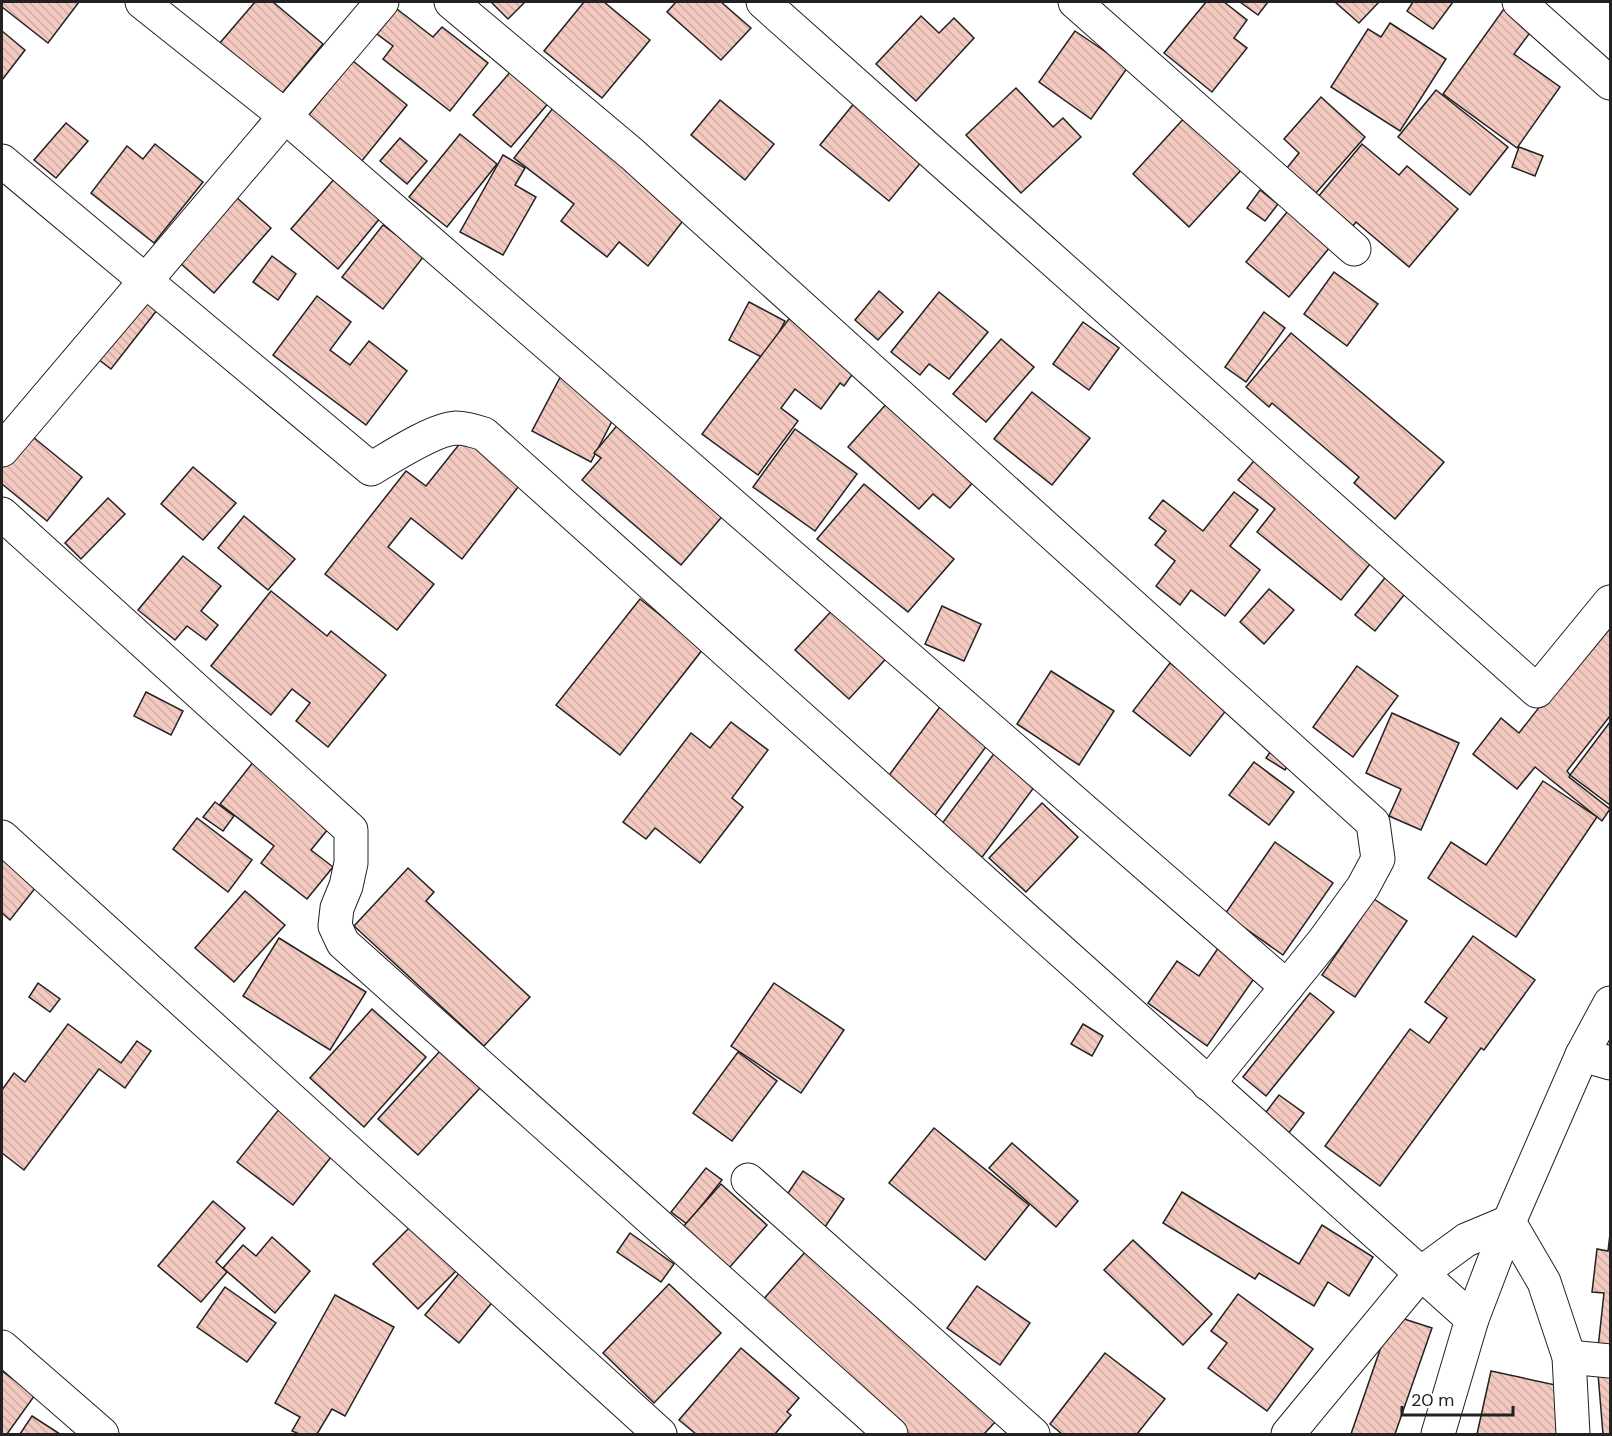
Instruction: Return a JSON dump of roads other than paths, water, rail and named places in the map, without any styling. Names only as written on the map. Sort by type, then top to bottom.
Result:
[{"type":"street","points":[[142,2],[285,116],[1287,987]]},
{"type":"street","points":[[2,450],[382,2]]},
{"type":"street","points":[[451,2],[632,154],[1373,823],[1378,859],[1357,896],[1323,942],[1208,1084]]},
{"type":"street","points":[[763,2],[1537,691],[1611,602]]},
{"type":"street","points":[[1075,2],[1354,249]]},
{"type":"street","points":[[1519,2],[1611,84]]},
{"type":"street","points":[[2,161],[371,469],[424,439],[453,428],[484,434],[1472,1319]]},
{"type":"street","points":[[2,514],[351,830],[351,863],[346,886],[337,908],[335,926],[343,943],[891,1434]]},
{"type":"street","points":[[2,837],[660,1434]]},
{"type":"street","points":[[1438,1434],[1472,1319],[1509,1222],[1596,1059],[1611,1003]]},
{"type":"street","points":[[748,1180],[1033,1434]]},
{"type":"street","points":[[1288,1434],[1421,1273],[1466,1240],[1509,1222]]},
{"type":"street","points":[[1509,1222],[1544,1282],[1569,1358],[1573,1434]]},
{"type":"street","points":[[2,1347],[102,1434]]},
{"type":"street","points":[[1569,1358],[1611,1361]]}]
